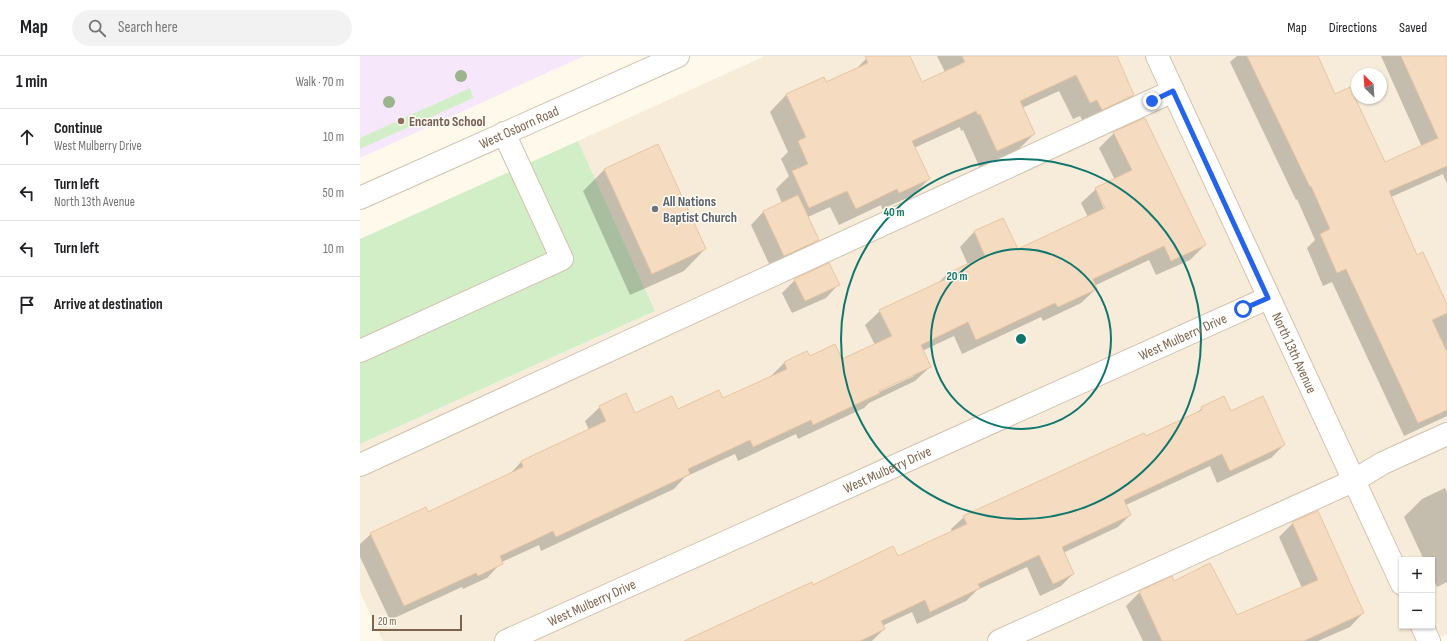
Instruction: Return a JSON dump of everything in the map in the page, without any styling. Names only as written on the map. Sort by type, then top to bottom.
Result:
[{"type":"street","name":"West Osborn Road","points":[[360,198],[678,56]]},
{"type":"street","name":"North 13th Avenue","points":[[1157,56],[1399,578]]},
{"type":"street","points":[[360,465],[1173,91]]},
{"type":"street","points":[[360,351],[562,259],[504,133]]},
{"type":"street","name":"West Mulberry Drive","points":[[506,641],[1268,298]]},
{"type":"street","points":[[999,641],[1353,481],[1383,463],[1447,434]]},
{"type":"street","points":[[1423,629],[1429,641]]},
{"type":"shaded area","name":"Encanto School","points":[[360,56],[584,56],[360,158]]},
{"type":"shaded area","points":[[765,56],[1447,56],[1447,634],[1430,641],[383,641],[360,592],[360,444],[655,311],[578,141]]},
{"type":"green space","points":[[470,88],[473,98],[360,149],[360,138]]},
{"type":"green space","points":[[578,141],[655,311],[360,444],[360,239]]},
{"type":"building","points":[[865,56],[910,56],[922,82],[965,62],[962,56],[1117,56],[1134,95],[1102,110],[1097,100],[1090,103],[1076,75],[1020,101],[1035,134],[997,151],[980,114],[978,115],[976,111],[912,141],[930,179],[899,193],[897,189],[856,209],[847,191],[809,208],[792,171],[808,164],[798,141],[806,137],[786,94],[824,77],[826,82],[868,63]]},
{"type":"building","points":[[1247,56],[1318,56],[1335,94],[1350,87],[1351,104],[1358,104],[1385,162],[1438,138],[1401,56],[1447,56],[1447,166],[1389,191],[1417,255],[1423,252],[1447,304],[1447,313],[1432,320],[1447,352],[1447,410],[1418,423],[1346,269],[1337,273],[1320,234],[1330,229],[1311,186],[1310,187]]},
{"type":"building","points":[[1145,118],[1206,245],[1171,261],[1164,246],[1093,279],[1097,289],[1058,307],[1055,303],[976,340],[968,322],[921,345],[931,367],[879,391],[880,393],[813,425],[811,420],[753,447],[750,440],[688,469],[690,474],[556,537],[553,531],[500,556],[503,564],[478,576],[476,573],[404,606],[370,533],[426,507],[428,512],[523,467],[521,461],[606,421],[599,406],[626,393],[635,413],[672,396],[678,409],[719,390],[723,398],[787,369],[784,362],[807,351],[810,356],[835,344],[842,359],[892,336],[879,310],[948,278],[946,274],[985,256],[974,231],[1003,218],[1018,249],[1105,208],[1095,188],[1132,170],[1113,132]]},
{"type":"building","name":"All Nations Baptist Church","points":[[658,144],[706,249],[652,274],[604,169]]},
{"type":"building","points":[[798,195],[819,240],[784,256],[763,211]]},
{"type":"building","points":[[829,263],[840,285],[805,301],[794,279]]},
{"type":"building","points":[[1224,396],[1231,411],[1263,396],[1285,445],[1230,471],[1222,454],[1124,500],[1131,515],[1062,547],[1074,574],[1053,584],[1039,555],[978,584],[980,588],[930,612],[925,600],[881,621],[885,629],[860,641],[684,641],[812,582],[813,585],[893,546],[898,556],[967,524],[963,516],[1144,433],[1146,436],[1202,410],[1201,407]]},
{"type":"building","points":[[1318,511],[1364,613],[1304,641],[1162,641],[1139,591],[1172,576],[1174,581],[1210,563],[1237,615],[1318,580],[1292,522]]},
{"type":"place","name":"Encanto School","points":[[401,121]]},
{"type":"place","name":"All Nations Baptist Church","points":[[655,209]]},
{"type":"route","points":[[1152,101],[1173,91],[1268,298],[1243,309]]}]
